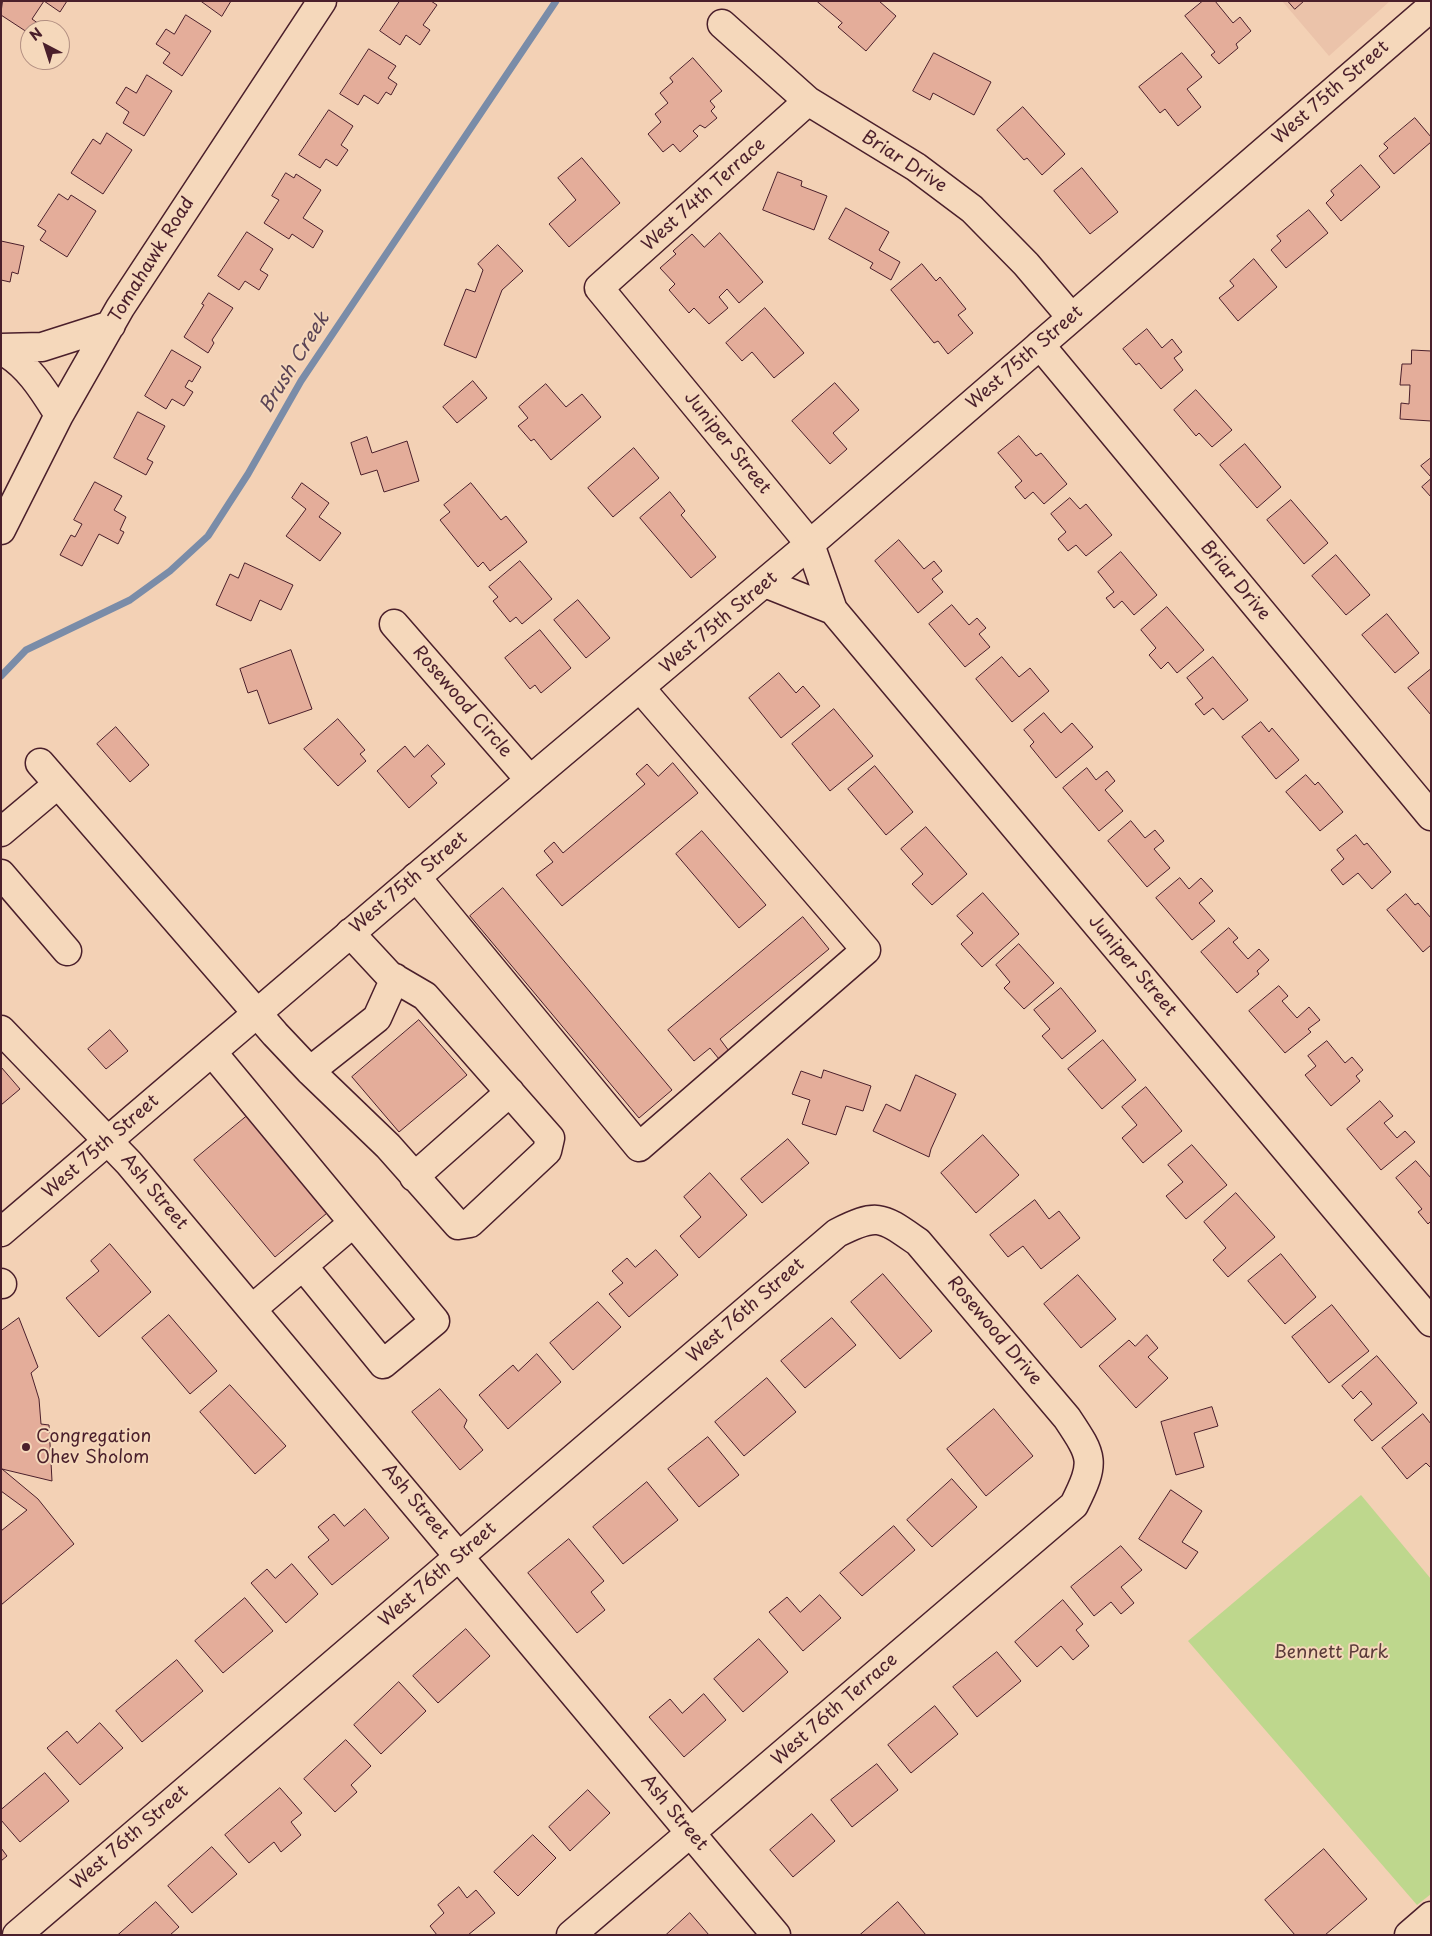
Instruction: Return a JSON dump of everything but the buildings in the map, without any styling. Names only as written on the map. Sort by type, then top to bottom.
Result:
[{"type":"street","name":"Tomahawk Road","points":[[1,530],[59,415],[111,325],[228,140],[322,1]]},
{"type":"street","name":"West 75th Street","points":[[1,1232],[530,780],[765,583],[1431,7]]},
{"type":"street","name":"Briar Drive","points":[[722,24],[808,101],[916,167],[972,209],[1026,264],[1071,318]]},
{"type":"street","name":"West 74th Terrace","points":[[600,288],[808,101]]},
{"type":"street","name":"Juniper Street","points":[[600,288],[810,544],[833,610],[1431,1322]]},
{"type":"street","points":[[1,349],[42,347],[111,325]]},
{"type":"street","name":"Briar Drive","points":[[1040,345],[1431,816]]},
{"type":"street","points":[[1,349],[21,364],[41,386],[59,415]]},
{"type":"street","name":"Juniper Street","points":[[765,583],[833,610]]},
{"type":"street","name":"Rosewood Circle","points":[[394,624],[530,780]]},
{"type":"street","points":[[416,877],[638,1147],[866,950],[641,688]]},
{"type":"street","points":[[40,763],[257,1013],[310,1071],[388,1146],[458,1225],[470,1223],[547,1151],[550,1138],[425,996],[389,975],[350,934]]},
{"type":"street","points":[[1,832],[58,784]]},
{"type":"street","points":[[1,874],[67,951]]},
{"type":"street","points":[[310,1071],[377,1018],[395,978]]},
{"type":"street","name":"Ash Street","points":[[1,1030],[110,1140],[776,1935]]},
{"type":"street","points":[[212,1052],[435,1321],[383,1364],[303,1266]]},
{"type":"street","points":[[414,1177],[510,1092]]},
{"type":"street","name":"Rosewood Drive","points":[[863,1220],[889,1221],[918,1242],[1067,1418],[1088,1450],[1088,1477]]},
{"type":"street","name":"West 76th Street","points":[[17,1935],[837,1232],[863,1220]]},
{"type":"street","points":[[252,1309],[354,1224]]},
{"type":"street","name":"West 76th Terrace","points":[[571,1935],[1074,1504],[1088,1477]]},
{"type":"street","points":[[1409,1935],[1431,1916]]},
{"type":"shaded area","points":[[1282,1],[1390,1],[1329,56]]},
{"type":"green space","name":"Bennett Park","points":[[1361,1495],[1431,1579],[1431,1894],[1417,1905],[1188,1641]]},
{"type":"waterway","name":"Brush Creek","points":[[1,676],[26,650],[130,600],[170,571],[208,536],[248,474],[301,381],[556,1]]},
{"type":"place","name":"Congregation Ohev Sholom","points":[[26,1447]]}]
